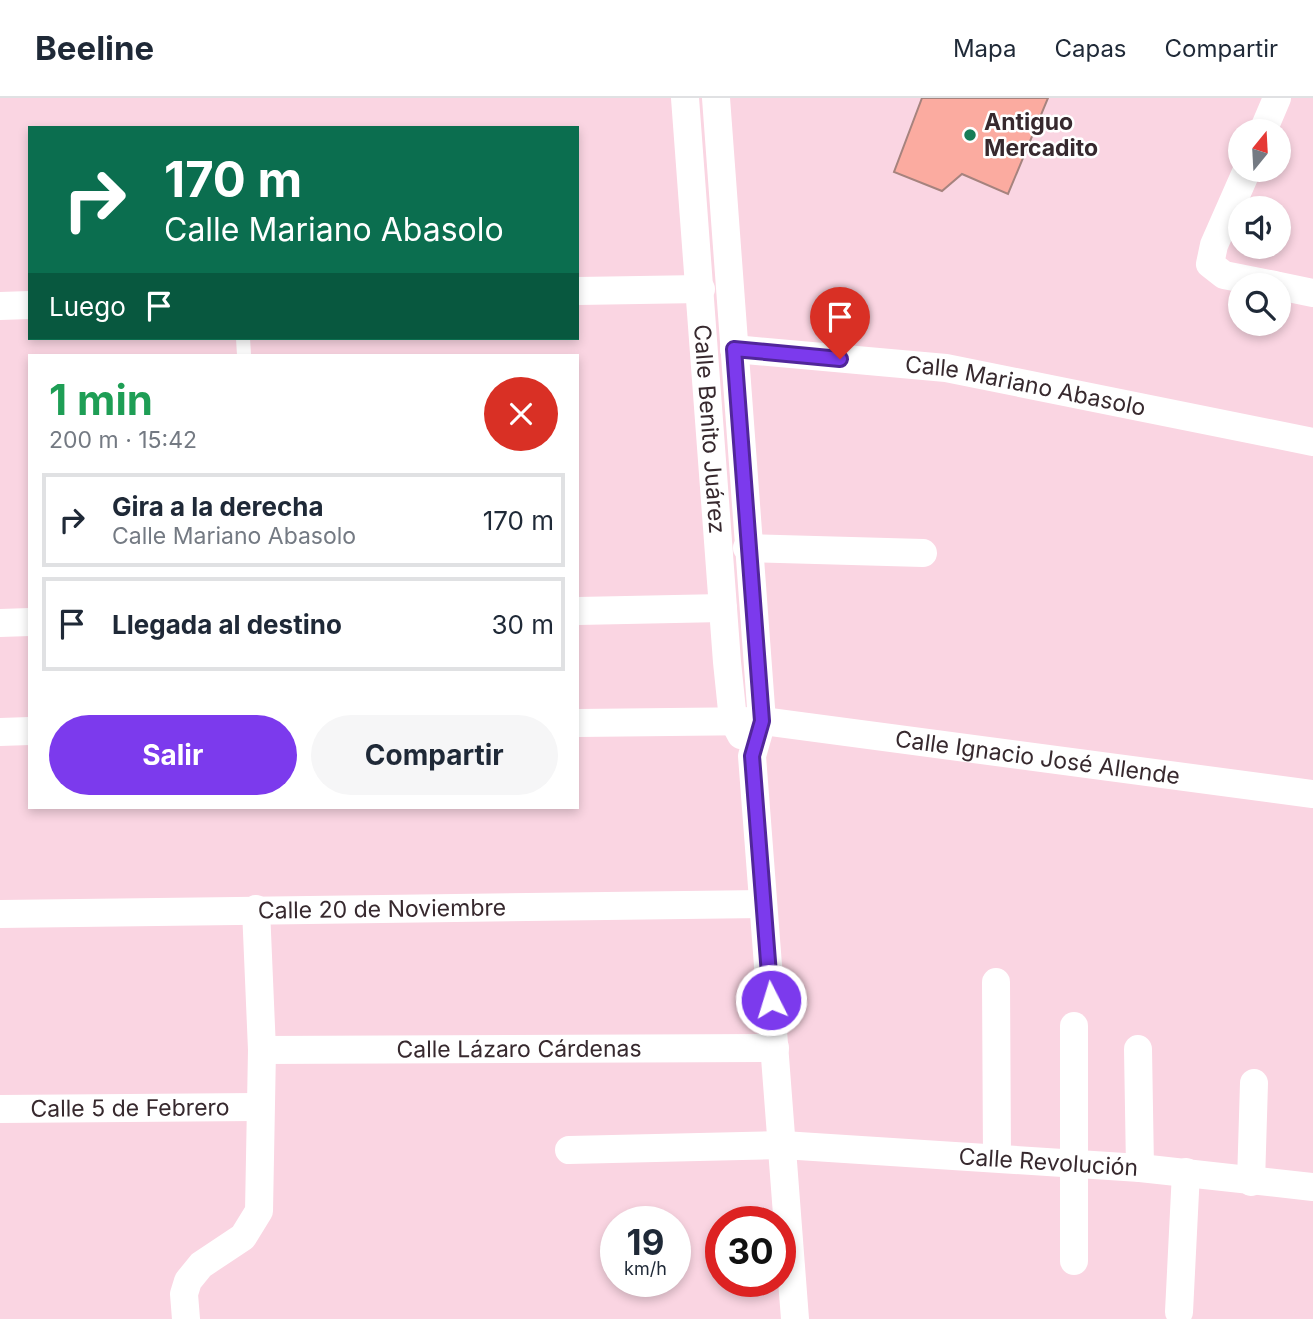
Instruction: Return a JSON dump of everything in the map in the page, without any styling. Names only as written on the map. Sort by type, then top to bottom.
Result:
[{"type":"street","name":"Calle Benito Juárez","points":[[685,98],[733,720],[752,756]]},
{"type":"street","name":"Calle Benito Juárez","points":[[716,98],[747,548],[762,721],[752,756],[796,1319]]},
{"type":"street","points":[[1268,119],[1278,98]]},
{"type":"street","points":[[1228,276],[1210,264],[1214,245],[1242,182]]},
{"type":"street","points":[[579,291],[701,289]]},
{"type":"street","points":[[1291,289],[1313,293]]},
{"type":"street","points":[[0,306],[28,305]]},
{"type":"street","name":"Calle Mariano Abasolo","points":[[734,349],[946,368],[1313,442]]},
{"type":"street","points":[[747,548],[923,553]]},
{"type":"street","points":[[579,611],[723,608]]},
{"type":"street","points":[[0,622],[28,622]]},
{"type":"street","name":"Calle Ignacio José Allende","points":[[579,723],[762,721],[1313,794]]},
{"type":"street","points":[[0,732],[28,731]]},
{"type":"street","name":"Calle 20 de Noviembre","points":[[0,914],[763,904]]},
{"type":"street","points":[[186,1319],[184,1294],[188,1281],[201,1265],[243,1237],[259,1210],[262,1051],[256,909]]},
{"type":"street","points":[[996,982],[997,1157]]},
{"type":"street","points":[[1074,1026],[1074,1261]]},
{"type":"street","name":"Calle Lázaro Cárdenas","points":[[262,1051],[775,1048]]},
{"type":"street","points":[[1138,1049],[1140,1168]]},
{"type":"street","points":[[1251,1182],[1255,1083]]},
{"type":"street","name":"Calle 5 de Febrero","points":[[0,1109],[260,1107]]},
{"type":"street","name":"Calle Revolución","points":[[569,1150],[783,1145],[1140,1168],[1313,1187]]},
{"type":"street","points":[[1179,1312],[1186,1172]]},
{"type":"building","name":"Antiguo Mercadito","points":[[922,98],[1048,98],[1008,194],[962,174],[942,191],[894,172]]},
{"type":"place","name":"Antiguo Mercadito","points":[[970,135]]},
{"type":"route","points":[[771,1000],[752,756],[762,721],[734,349],[840,359]]}]
